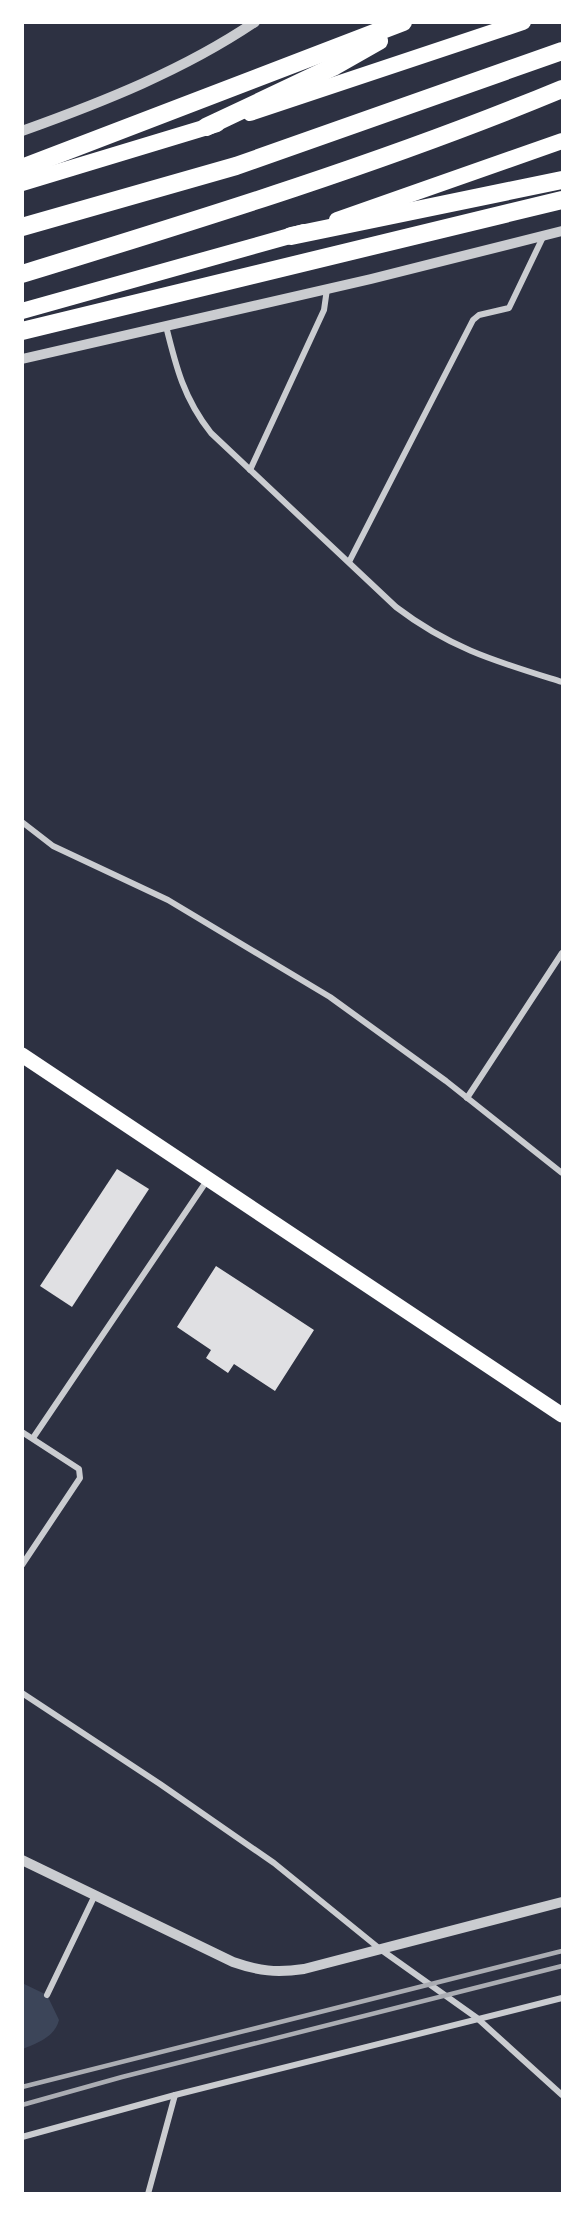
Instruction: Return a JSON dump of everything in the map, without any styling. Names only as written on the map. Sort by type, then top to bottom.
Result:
[{"type":"highway","points":[[22,168],[403,22]]},
{"type":"highway","points":[[207,128],[335,66],[412,22]]},
{"type":"highway","points":[[22,183],[207,128],[523,22]]},
{"type":"highway","points":[[22,227],[236,166],[562,51]]},
{"type":"highway","points":[[22,274],[250,203],[480,124],[562,89]]},
{"type":"highway","points":[[291,236],[562,141]]},
{"type":"highway","points":[[22,310],[291,236],[562,180]]},
{"type":"highway","points":[[22,331],[562,200]]},
{"type":"main road","points":[[22,1055],[562,1415]]},
{"type":"street","points":[[22,131],[107,100],[228,41],[255,22]]},
{"type":"street","points":[[22,358],[327,289],[562,231]]},
{"type":"street","points":[[349,562],[473,320],[479,315],[509,308],[544,235]]},
{"type":"street","points":[[250,470],[324,310],[327,289]]},
{"type":"street","points":[[166,326],[178,376],[198,415],[211,433],[396,607],[435,634],[477,655],[562,682]]},
{"type":"street","points":[[22,822],[53,846],[168,900],[330,997],[467,1098],[562,1173]]},
{"type":"street","points":[[467,1098],[562,953]]},
{"type":"street","points":[[33,1438],[208,1179]]},
{"type":"street","points":[[22,1432],[79,1469],[80,1478],[22,1565]]},
{"type":"street","points":[[22,1692],[274,1863],[380,1949],[477,2018],[562,2095]]},
{"type":"street","points":[[22,1860],[233,1962],[255,1970],[280,1973],[304,1969],[562,1902]]},
{"type":"street","points":[[47,1995],[95,1895]]},
{"type":"street","points":[[22,2137],[175,2095],[562,1998]]},
{"type":"street","points":[[148,2193],[175,2095]]},
{"type":"shaded area","points":[[22,1983],[47,1995],[59,2020],[50,2035],[23,2049]]},
{"type":"building","points":[[117,1169],[149,1189],[72,1307],[40,1286]]},
{"type":"building","points":[[216,1266],[314,1330],[275,1391],[234,1364],[228,1373],[206,1358],[211,1350],[177,1327]]},
{"type":"railway","points":[[22,2087],[562,1951]]},
{"type":"railway","points":[[22,2105],[122,2077],[562,1966]]}]
